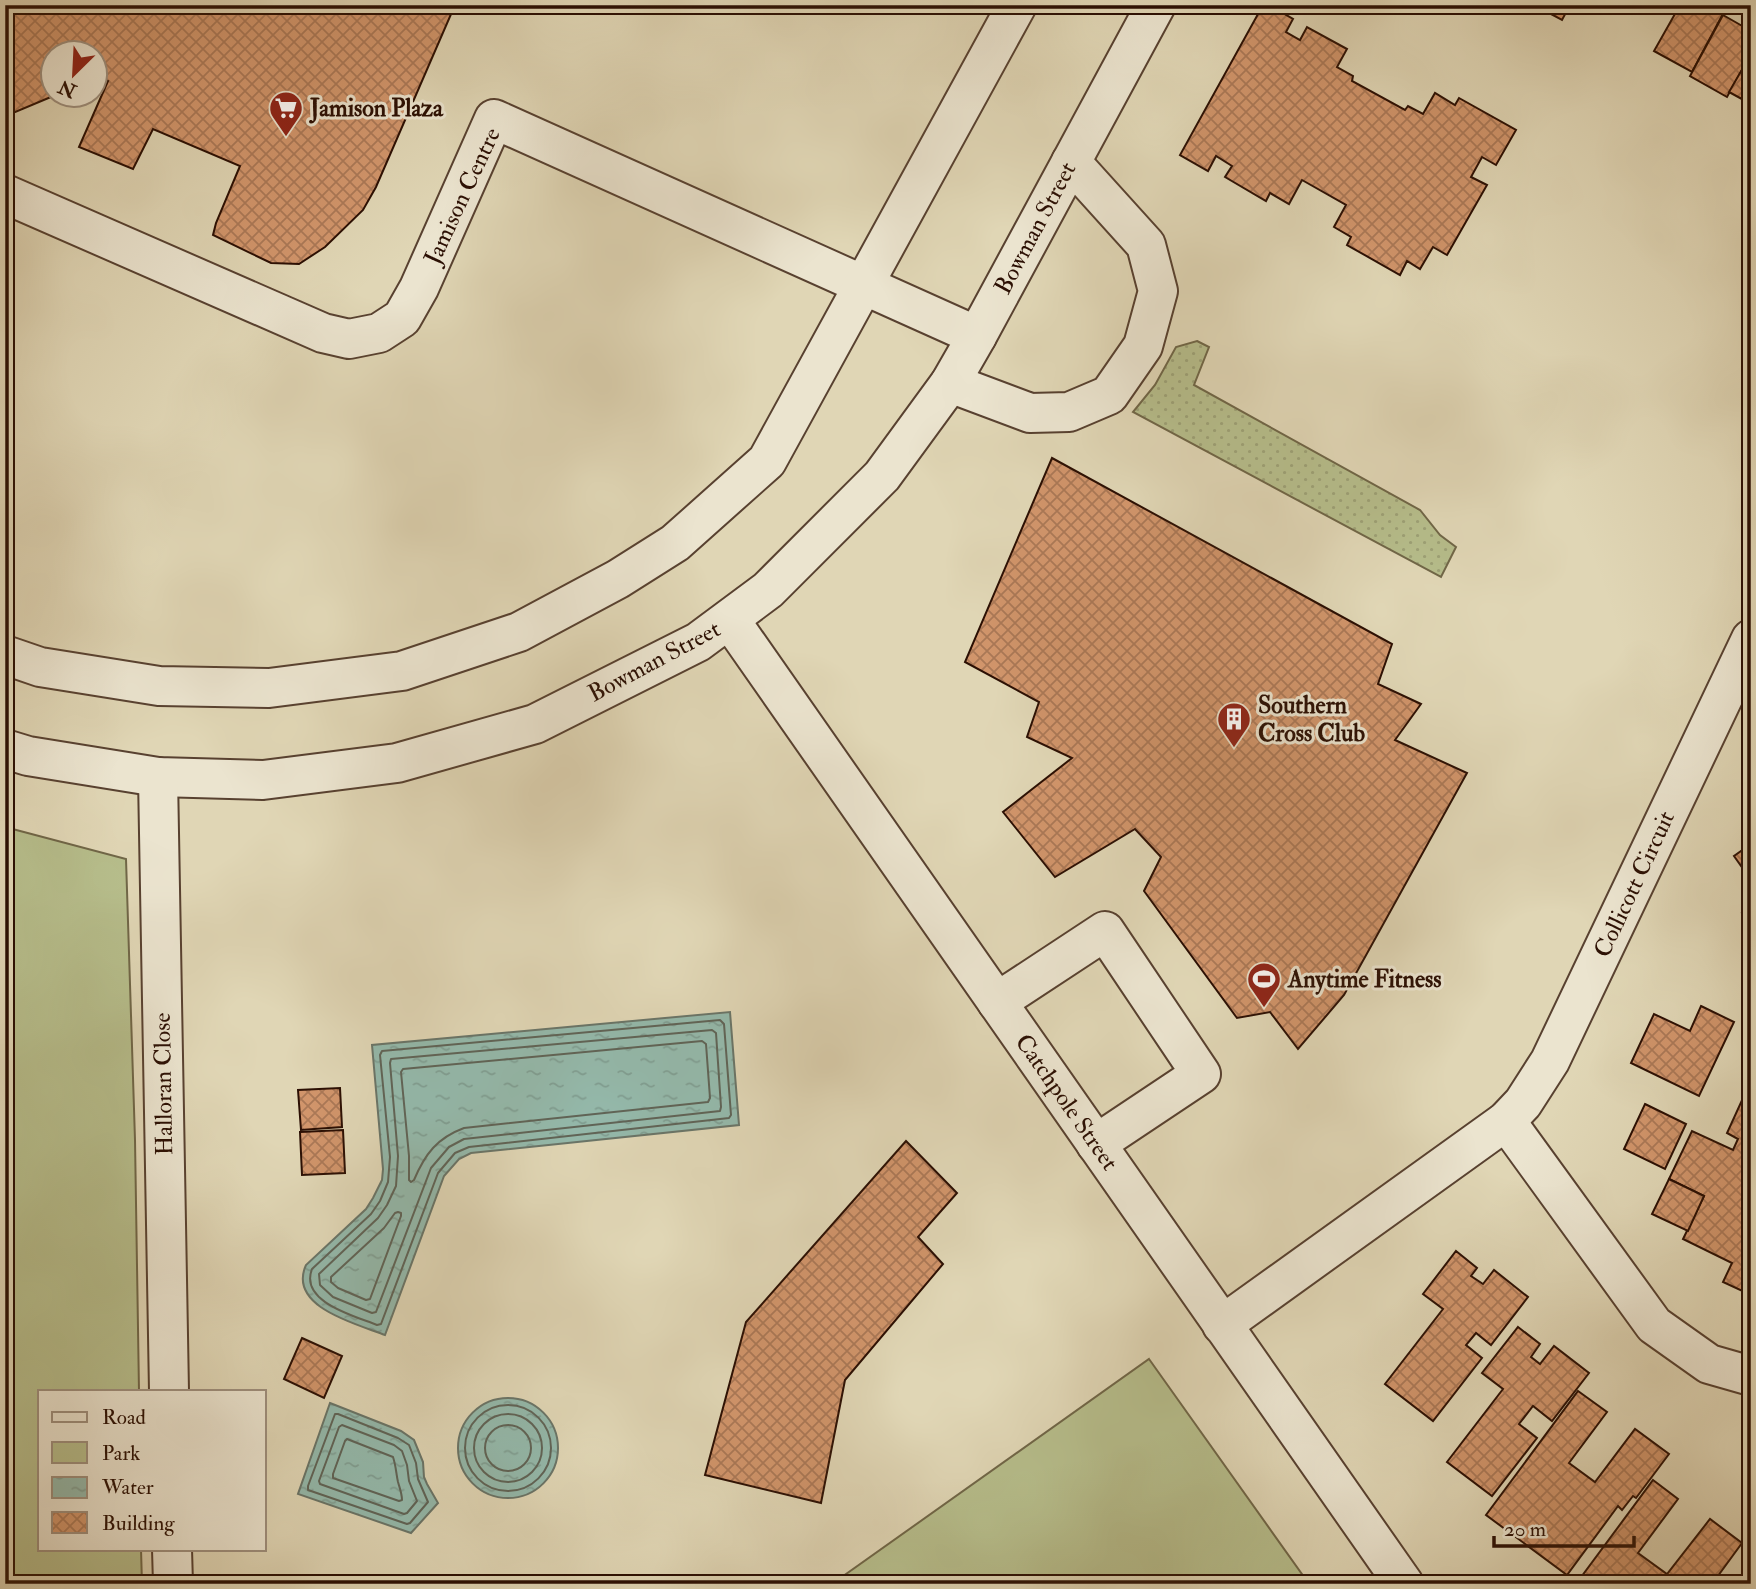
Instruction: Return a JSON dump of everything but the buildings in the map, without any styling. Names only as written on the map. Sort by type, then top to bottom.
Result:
[{"type":"street","points":[[5,655],[40,667],[159,687],[269,688],[402,671],[519,632],[618,579],[675,543],[767,461],[1017,5]]},
{"type":"street","name":"Bowman Street","points":[[5,750],[158,778],[264,780],[397,763],[535,724],[698,642],[768,590],[882,476],[950,383],[1156,5]]},
{"type":"street","name":"Jamison Centre","points":[[5,194],[323,333],[349,339],[379,332],[402,318],[419,288],[494,119],[977,336]]},
{"type":"street","points":[[950,383],[1030,413],[1069,412],[1109,395],[1143,346],[1157,291],[1146,245],[1071,162]]},
{"type":"street","name":"Catchpole Street","points":[[730,620],[1404,1584]]},
{"type":"street","name":"Collicott Circuit","points":[[1222,1325],[1506,1121],[1523,1103],[1550,1061],[1751,639]]},
{"type":"street","name":"Halloran Close","points":[[158,778],[169,1390]]},
{"type":"street","points":[[997,1002],[1105,931],[1110,937],[1201,1073],[1096,1144]]},
{"type":"street","points":[[1506,1121],[1654,1325],[1709,1364],[1751,1376]]},
{"type":"street","points":[[172,1550],[173,1584]]},
{"type":"green space","points":[[1197,341],[1209,347],[1194,385],[1420,510],[1440,535],[1456,547],[1441,577],[1133,412],[1155,385],[1176,347]]},
{"type":"green space","points":[[5,827],[126,859],[135,1140],[139,1390],[38,1390],[38,1550],[141,1550],[142,1584],[5,1584]]},
{"type":"green space","points":[[1149,1359],[1309,1584],[832,1584]]},
{"type":"water","points":[[730,1012],[739,1125],[471,1153],[459,1159],[444,1176],[385,1335],[328,1312],[306,1292],[303,1280],[306,1265],[366,1209],[382,1180],[372,1045]]},
{"type":"water","points":[[508,1398],[527,1402],[543,1413],[554,1429],[558,1448],[554,1467],[543,1483],[527,1494],[508,1498],[489,1494],[473,1483],[462,1467],[458,1448],[462,1429],[473,1413],[489,1402]]},
{"type":"water","points":[[330,1403],[401,1431],[414,1440],[423,1462],[424,1477],[438,1503],[411,1533],[298,1494]]},
{"type":"water","points":[[480,1575],[545,1584],[477,1584]]},
{"type":"place","name":"Jamison Plaza","points":[[286,138]]},
{"type":"place","name":"Southern Cross Club","points":[[1234,749]]},
{"type":"place","name":"Anytime Fitness","points":[[1264,1009]]}]
